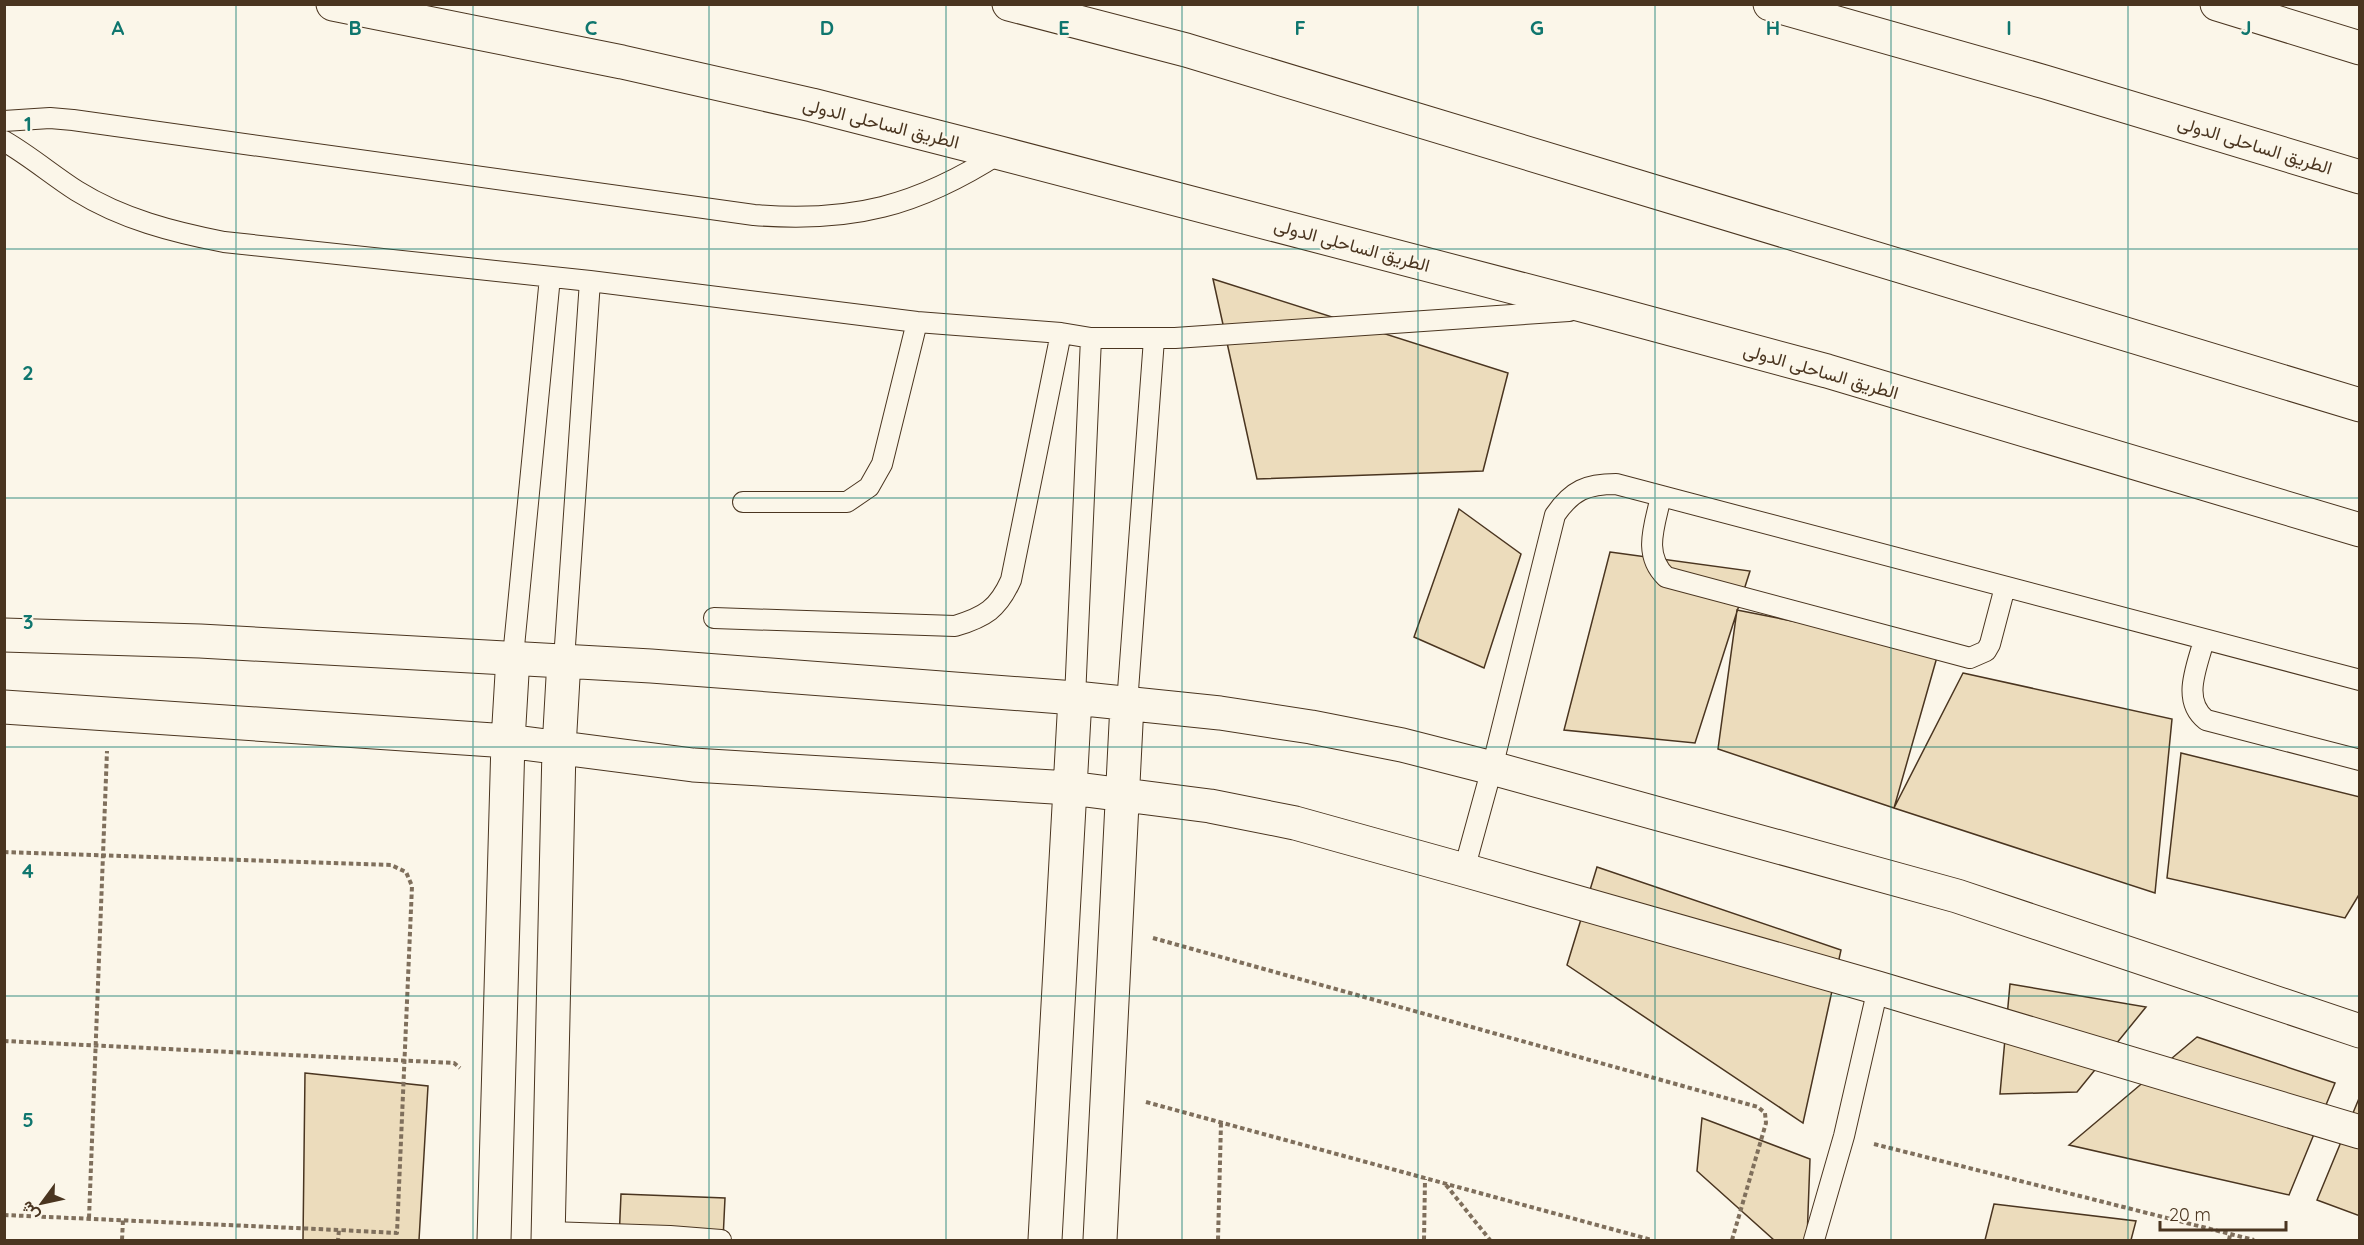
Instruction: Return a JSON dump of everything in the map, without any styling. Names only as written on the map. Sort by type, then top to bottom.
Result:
[{"type":"main road","name":"الطريق الساحلى الدولى","points":[[333,4],[622,62],[812,105],[1000,153],[1827,371],[2360,530]]},
{"type":"main road","points":[[1009,4],[1186,50],[2360,405]]},
{"type":"main road","name":"الطريق الساحلى الدولى","points":[[1770,4],[2045,82],[2360,177]]},
{"type":"main road","points":[[2217,4],[2360,48]]},
{"type":"main road","points":[[4,634],[200,641],[564,660],[1075,698],[1220,713],[1311,727],[1402,745],[1492,768],[1957,896],[2360,1032]]},
{"type":"main road","points":[[494,1240],[508,741],[513,657]]},
{"type":"main road","points":[[548,1236],[564,660]]},
{"type":"main road","points":[[1044,1240],[1075,698]]},
{"type":"main road","points":[[1100,1240],[1127,704]]},
{"type":"main road","points":[[4,707],[508,741],[693,765],[1070,788],[1210,806],[1295,823],[1464,870],[1878,988],[2360,1132]]},
{"type":"lane","points":[[4,121],[50,118],[74,120],[754,215],[792,218],[828,217],[865,212],[901,203],[960,177],[1000,153]]},
{"type":"lane","points":[[4,141],[78,192],[124,215],[173,232],[224,242],[590,281],[917,322],[1061,333],[1091,338],[1154,339],[1597,309]]},
{"type":"lane","points":[[513,657],[550,277]]},
{"type":"lane","points":[[564,660],[590,281]]},
{"type":"lane","points":[[742,502],[847,502],[869,487],[882,464],[917,322]]},
{"type":"lane","points":[[714,618],[955,627],[976,620],[993,609],[1005,595],[1011,580],[1061,333]]},
{"type":"lane","points":[[1075,698],[1091,338]]},
{"type":"lane","points":[[1127,704],[1154,339]]},
{"type":"lane","points":[[1464,870],[1555,515],[1566,500],[1580,489],[1598,484],[1616,484],[2360,680]]},
{"type":"lane","points":[[1661,496],[1651,547],[1652,559],[1657,569],[1666,577],[1970,658],[1986,651],[1990,644],[2005,587]]},
{"type":"lane","points":[[2204,640],[2192,691],[2192,703],[2197,713],[2206,720],[2360,760]]},
{"type":"lane","points":[[1814,1240],[1844,1136],[1878,988]]},
{"type":"lane","points":[[548,1236],[670,1236],[721,1240]]},
{"type":"path","points":[[89,1218],[108,714]]},
{"type":"path","points":[[4,852],[391,865],[406,872],[412,886],[398,1233],[4,1215]]},
{"type":"path","points":[[1115,927],[1758,1107],[1765,1113],[1766,1123],[1732,1240]]},
{"type":"path","points":[[4,1041],[454,1063],[462,1072]]},
{"type":"path","points":[[1107,1091],[1652,1240]]},
{"type":"path","points":[[1218,1240],[1221,1123]]},
{"type":"path","points":[[1844,1136],[2254,1240]]},
{"type":"path","points":[[1424,1240],[1425,1179]]},
{"type":"path","points":[[1446,1184],[1490,1240]]},
{"type":"path","points":[[122,1240],[123,1220]]},
{"type":"path","points":[[338,1240],[339,1230]]},
{"type":"path","points":[[2229,1240],[2230,1234]]},
{"type":"building","points":[[1213,279],[1508,373],[1483,471],[1257,479]]},
{"type":"building","points":[[1459,509],[1521,554],[1484,668],[1414,637]]},
{"type":"building","points":[[1610,552],[1750,571],[1695,743],[1564,730]]},
{"type":"building","points":[[1737,610],[1939,650],[1894,808],[1718,749]]},
{"type":"building","points":[[1963,673],[2172,719],[2155,893],[1894,808]]},
{"type":"building","points":[[2181,753],[2360,797],[2360,893],[2345,918],[2167,878]]},
{"type":"building","points":[[1597,867],[1841,950],[1803,1123],[1567,965]]},
{"type":"building","points":[[2010,984],[2146,1007],[2077,1092],[2000,1094]]},
{"type":"building","points":[[2197,1037],[2335,1083],[2289,1195],[2069,1145]]},
{"type":"building","points":[[305,1073],[428,1086],[419,1240],[303,1240]]},
{"type":"building","points":[[2360,1096],[2360,1216],[2317,1200]]},
{"type":"building","points":[[1702,1118],[1810,1159],[1807,1240],[1774,1240],[1697,1171]]},
{"type":"building","points":[[621,1194],[725,1198],[723,1240],[619,1240]]},
{"type":"building","points":[[1994,1204],[2136,1221],[2131,1240],[1985,1240]]}]
